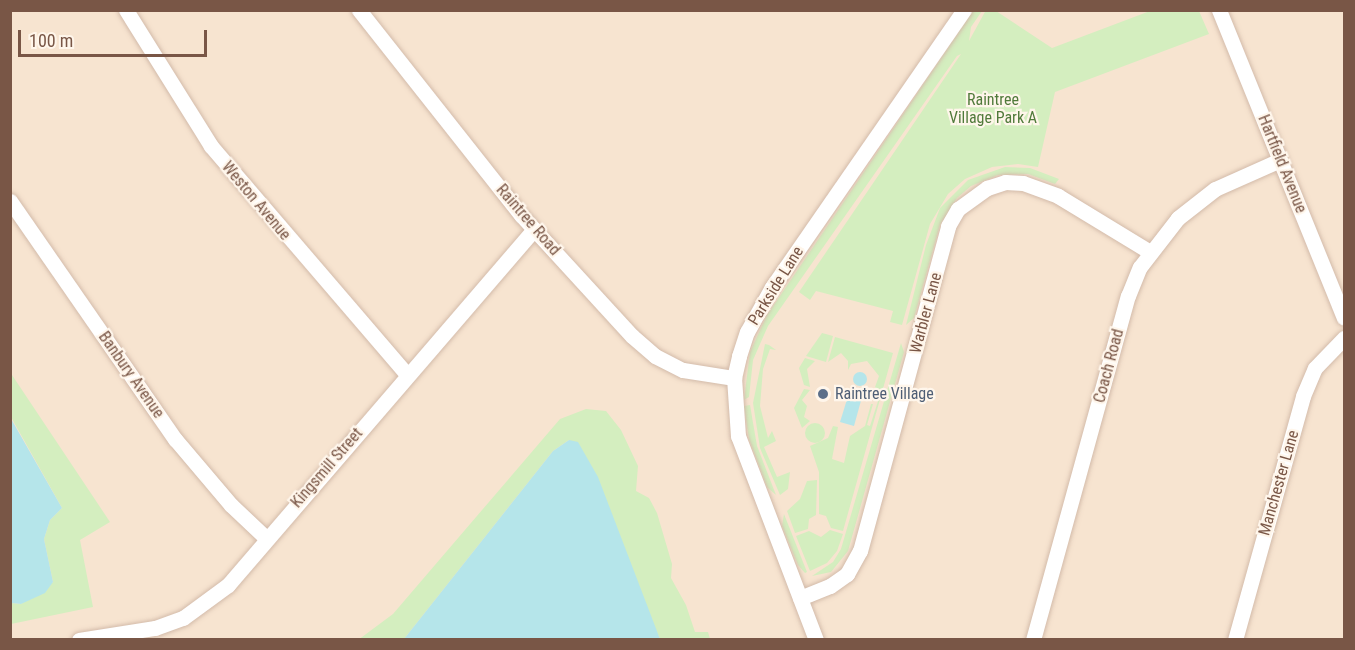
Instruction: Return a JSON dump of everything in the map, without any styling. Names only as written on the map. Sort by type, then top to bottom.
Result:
[{"type":"street","name":"Weston Avenue","points":[[126,10],[211,146],[407,375]]},
{"type":"street","name":"Raintree Road","points":[[359,10],[534,229],[655,356],[683,370],[734,378]]},
{"type":"street","name":"Parkside Lane","points":[[816,639],[738,436],[734,378],[747,332],[759,309],[964,10]]},
{"type":"street","name":"Hartfield Avenue","points":[[1219,10],[1344,318]]},
{"type":"street","name":"Coach Road","points":[[1033,639],[1128,296],[1150,252],[1178,218],[1215,189],[1280,160]]},
{"type":"street","name":"Warbler Lane","points":[[800,598],[830,586],[847,574],[860,551],[948,226],[964,203],[987,188],[1005,182],[1023,183],[1059,196],[1150,252]]},
{"type":"street","name":"Banbury Avenue","points":[[10,201],[175,439],[231,505],[266,538]]},
{"type":"street","name":"Kingsmill Street","points":[[79,639],[155,628],[183,618],[228,585],[266,538],[534,229]]},
{"type":"street","name":"Manchester Lane","points":[[1235,639],[1304,396],[1316,368],[1344,338]]},
{"type":"shaded area","points":[[11,11],[1344,11],[1344,639],[11,639]]},
{"type":"green space","name":"Raintree Village Park A","points":[[986,10],[996,11],[1052,48],[1150,11],[1199,11],[1209,34],[1055,92],[1038,167],[1018,164],[992,167],[965,179],[948,194],[930,224],[902,325],[890,322],[893,311],[816,291],[810,300],[799,292],[961,54],[957,56],[768,326],[753,360],[749,397],[744,400],[750,352],[767,315],[973,11],[982,11],[971,27],[969,41]]},
{"type":"green space","points":[[1005,167],[1030,168],[1059,179],[1055,184],[1028,174],[998,175],[971,186],[957,198],[940,225],[914,318],[906,325],[926,245],[940,208],[968,180]]},
{"type":"green space","points":[[822,333],[833,336],[826,362],[806,356]]},
{"type":"green space","points":[[835,337],[893,353],[843,531],[831,528],[826,516],[819,514],[819,472],[810,446],[828,438],[833,426],[838,427],[832,459],[844,463],[850,436],[865,426],[871,404],[873,404],[867,425],[870,426],[880,395],[875,387],[879,376],[867,361],[851,364],[848,370],[848,361],[841,353],[828,362]]},
{"type":"green space","points":[[901,343],[904,352],[848,551],[831,572],[812,576],[833,562],[841,549]]},
{"type":"green space","points":[[765,344],[776,350],[770,349],[763,369],[760,406],[768,438],[772,431],[776,441],[764,447],[777,477],[790,472],[788,489],[780,495],[760,448],[753,403]]},
{"type":"green space","points":[[805,358],[815,361],[807,369],[810,387],[804,385],[799,368]]},
{"type":"green space","points":[[10,372],[110,522],[80,540],[93,607],[11,624],[11,603],[21,604],[53,582],[44,539],[50,520],[62,508],[11,417]]},
{"type":"green space","points":[[804,389],[810,390],[802,400],[807,406],[804,417],[810,421],[802,428],[794,408]]},
{"type":"green space","points":[[750,405],[757,446],[776,495],[767,487],[749,439],[744,406]]},
{"type":"green space","points":[[586,409],[606,411],[621,430],[638,466],[636,491],[649,498],[657,513],[672,564],[671,578],[686,605],[695,632],[708,632],[710,639],[660,639],[569,440],[553,451],[404,639],[358,640],[393,614],[560,419]]},
{"type":"green space","points":[[815,423],[822,426],[825,433],[822,440],[815,443],[808,440],[805,433],[808,426]]},
{"type":"green space","points":[[817,480],[816,515],[809,519],[808,529],[795,533],[787,511],[800,499],[807,481]]},
{"type":"green space","points":[[784,514],[807,572],[805,573],[798,565],[782,526]]},
{"type":"green space","points":[[830,530],[843,534],[837,551],[827,563],[810,571],[796,536],[809,531],[821,537]]},
{"type":"water","points":[[857,372],[863,372],[867,379],[863,386],[857,386],[853,382],[853,376]]},
{"type":"water","points":[[849,393],[862,397],[854,426],[840,422]]},
{"type":"water","points":[[10,417],[62,508],[50,520],[44,539],[53,582],[45,593],[21,604],[11,603]]},
{"type":"water","points":[[569,440],[578,442],[598,477],[660,639],[404,639],[553,451]]},
{"type":"place","name":"Raintree Village","points":[[823,394]]}]
